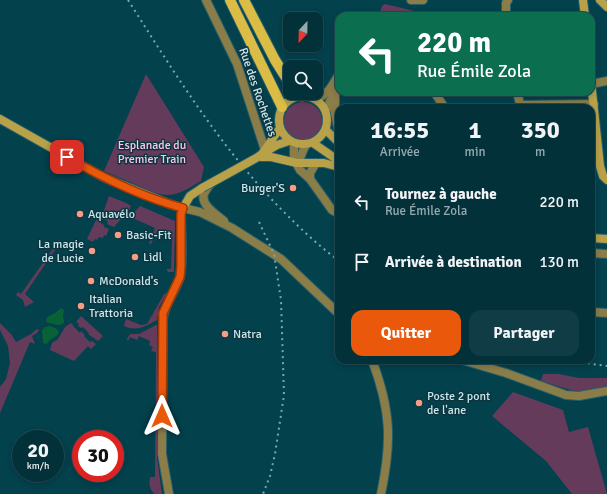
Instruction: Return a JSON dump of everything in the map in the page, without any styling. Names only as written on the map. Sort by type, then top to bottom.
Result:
[{"type":"main road","points":[[230,0],[282,107]]},
{"type":"main road","points":[[244,0],[283,73]]},
{"type":"main road","points":[[583,0],[584,12]]},
{"type":"main road","points":[[600,0],[607,7]]},
{"type":"main road","points":[[593,96],[594,104]]},
{"type":"main road","points":[[290,100],[282,107],[278,121],[283,135],[292,142]]},
{"type":"main road","points":[[310,144],[318,140],[326,130],[327,124],[326,112],[316,100]]},
{"type":"main road","points":[[595,114],[600,171],[607,180]]},
{"type":"main road","points":[[0,120],[103,177],[150,197],[183,208],[190,196],[203,191],[211,184],[277,145],[292,142],[310,144],[335,158]]},
{"type":"main road","points":[[258,157],[262,154],[280,128]]},
{"type":"main road","points":[[326,130],[335,139]]},
{"type":"main road","points":[[258,157],[271,157],[296,162],[316,163],[335,166]]},
{"type":"main road","points":[[595,238],[607,239]]},
{"type":"street","name":"Rue des Rochettes","points":[[206,0],[237,64],[265,150]]},
{"type":"street","points":[[411,0],[424,0]]},
{"type":"street","points":[[506,12],[506,3],[508,0]]},
{"type":"street","points":[[323,96],[326,94],[335,80]]},
{"type":"street","points":[[595,82],[607,81]]},
{"type":"street","points":[[326,112],[328,104],[335,95]]},
{"type":"street","points":[[292,142],[294,159],[300,170],[310,179],[332,210],[335,212]]},
{"type":"street","points":[[296,162],[300,158],[304,148],[310,144]]},
{"type":"street","points":[[310,179],[310,173],[316,163]]},
{"type":"street","points":[[203,191],[203,200],[206,205],[232,228]]},
{"type":"street","points":[[168,494],[162,454],[163,320],[165,306],[180,277],[181,214],[183,208],[200,212],[232,228],[285,262],[335,310]]},
{"type":"street","points":[[595,253],[607,254]]},
{"type":"street","points":[[595,312],[607,313]]},
{"type":"street","points":[[373,364],[381,385],[388,419],[388,456],[381,494]]},
{"type":"street","points":[[476,364],[506,373],[566,396],[579,396],[607,392]]},
{"type":"green space","points":[[385,4],[419,12],[380,12],[382,6]]},
{"type":"green space","name":"Esplanade du Premier Train","points":[[146,74],[204,167],[201,181],[180,193],[162,195],[104,171]]},
{"type":"green space","points":[[299,102],[307,102],[314,105],[319,110],[322,121],[319,132],[314,137],[307,140],[299,140],[292,137],[287,132],[284,125],[284,117],[287,110],[292,105]]},
{"type":"green space","points":[[109,196],[131,206],[114,227],[107,224],[108,221],[102,216]]},
{"type":"green space","points":[[140,206],[175,221],[174,272],[168,272],[167,270],[171,269],[172,239],[167,239],[169,234],[158,229],[151,244],[149,244],[155,228],[130,217]]},
{"type":"green space","points":[[96,220],[101,222],[104,227],[109,229],[106,236],[104,235],[103,238],[99,237],[93,242],[87,239]]},
{"type":"green space","points":[[59,240],[62,243],[59,244],[25,294],[34,302],[25,307],[23,300],[16,295],[18,292],[21,294]]},
{"type":"green space","points":[[167,293],[159,307],[157,320],[145,326],[137,328],[129,328],[124,326],[126,319],[141,325],[147,324],[164,294]]},
{"type":"green space","points":[[81,316],[103,336],[98,341],[88,334],[89,333],[83,327],[81,328],[78,326],[79,324],[76,322]]},
{"type":"green space","points":[[0,323],[11,334],[16,342],[37,329],[39,330],[32,336],[35,344],[30,342],[0,413],[0,387],[6,379],[10,363],[8,346],[0,330]]},
{"type":"green space","points":[[71,323],[80,333],[81,331],[85,335],[84,336],[90,342],[92,341],[96,344],[91,349],[88,346],[74,361],[50,350],[52,343],[58,339],[65,327]]},
{"type":"green space","points":[[156,325],[157,457],[162,494],[155,494],[150,484],[150,477],[155,477],[156,352],[151,351],[153,347],[149,345],[150,341],[139,336],[137,340],[130,337],[128,341],[127,339],[130,334],[139,334]]},
{"type":"green space","points":[[543,374],[559,374],[579,378],[607,378],[607,387],[581,392],[574,391],[541,381]]},
{"type":"green space","points":[[513,392],[563,410],[569,432],[588,427],[607,494],[572,494],[546,461],[492,416]]},
{"type":"shaded area","points":[[61,308],[64,310],[63,324],[58,325],[46,322],[47,317]]},
{"type":"shaded area","points":[[50,326],[57,329],[59,333],[47,344],[43,343],[42,330],[45,327]]},
{"type":"railway","points":[[128,0],[165,58],[223,142],[267,194],[314,241],[335,258]]},
{"type":"railway","points":[[259,222],[274,254],[281,300],[284,395],[275,454],[270,476],[263,494]]},
{"type":"railway","points":[[593,364],[607,366]]},
{"type":"place","name":"Burger'S","points":[[293,188]]},
{"type":"place","name":"Aquavélo","points":[[80,214]]},
{"type":"place","name":"Basic-Fit","points":[[118,235]]},
{"type":"place","name":"La magie de Lucie","points":[[92,251]]},
{"type":"place","name":"Lidl","points":[[135,257]]},
{"type":"place","name":"McDonald's","points":[[91,281]]},
{"type":"place","name":"Italian Trattoria","points":[[81,306]]},
{"type":"place","name":"Natra","points":[[225,334]]},
{"type":"place","name":"Poste 2 pont de l'ane","points":[[419,403]]},
{"type":"route","points":[[67,157],[105,178],[150,197],[183,208],[181,214],[180,277],[163,313],[162,416]]}]
